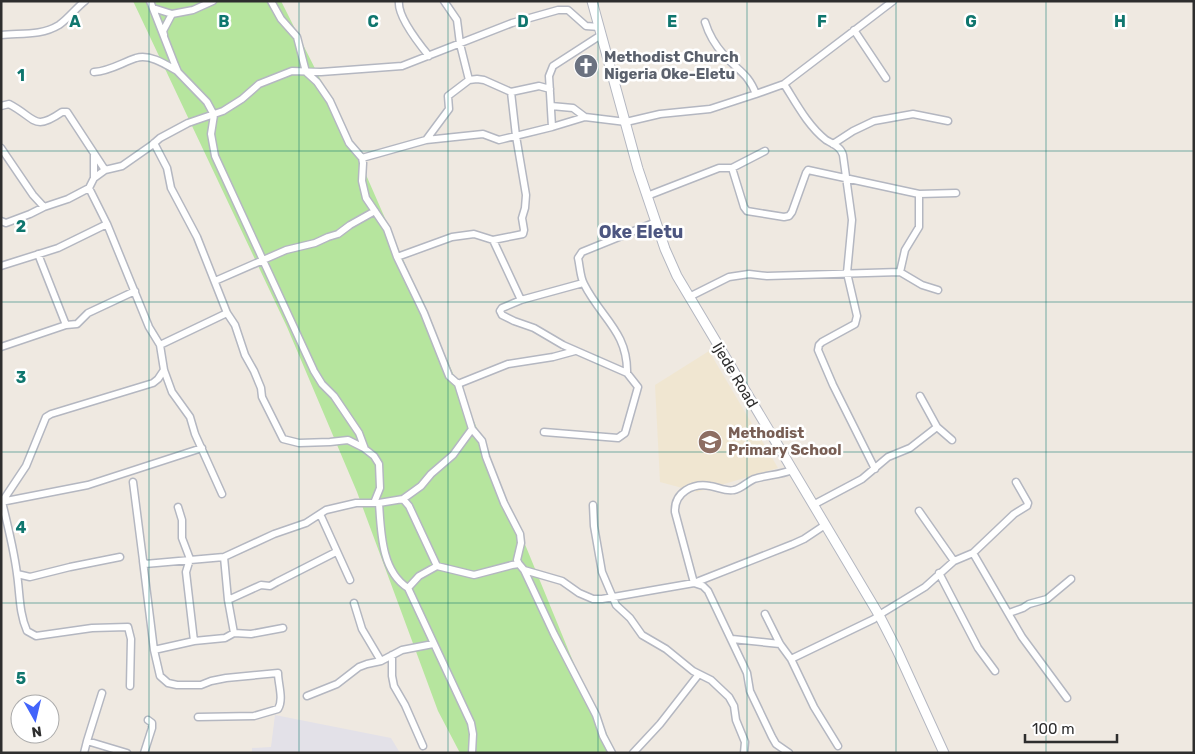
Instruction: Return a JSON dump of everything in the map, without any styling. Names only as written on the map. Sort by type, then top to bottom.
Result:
[{"type":"main road","name":"Ijede Road","points":[[592,1],[647,196],[665,248],[689,297],[879,615],[901,658],[944,753]]},
{"type":"street","points":[[1,35],[31,34],[46,31],[59,25],[85,1]]},
{"type":"street","points":[[151,4],[172,14],[192,10],[213,1]]},
{"type":"street","points":[[271,1],[281,18],[298,37],[306,72],[317,82],[334,107],[349,143],[362,158],[362,175],[366,198],[387,229],[397,257],[424,313],[446,371],[458,384],[472,429],[482,441],[504,503],[520,534],[521,550],[516,563]]},
{"type":"street","points":[[399,1],[399,7],[413,37],[429,56]]},
{"type":"street","points":[[444,1],[457,20],[460,44],[469,80]]},
{"type":"street","points":[[362,158],[426,140],[483,134],[499,140],[585,117],[626,122],[660,114],[710,109],[784,84],[893,1]]},
{"type":"street","points":[[151,4],[178,72]]},
{"type":"street","points":[[94,178],[106,170],[122,166],[160,138],[188,123],[230,108],[263,82],[292,71],[321,72],[402,66],[512,23],[558,10],[568,10],[586,26],[600,31]]},
{"type":"street","points":[[164,39],[163,31],[172,14]]},
{"type":"street","points":[[705,22],[709,35],[725,56],[749,78],[756,94]]},
{"type":"street","points":[[854,30],[886,78]]},
{"type":"street","points":[[552,127],[549,76],[553,66],[600,31]]},
{"type":"street","points":[[94,72],[104,72],[137,58],[144,57],[161,62],[178,72],[207,102],[214,115],[211,134],[215,156],[314,371],[359,432],[365,449]]},
{"type":"street","points":[[317,82],[321,72]]},
{"type":"street","points":[[426,140],[449,109],[448,96],[469,80],[484,80],[511,92],[539,86],[550,89]]},
{"type":"street","points":[[784,84],[814,128],[842,150],[852,227],[848,249],[847,273],[857,321],[822,342],[818,345],[818,350],[833,385],[875,469]]},
{"type":"street","points":[[397,257],[452,237],[474,234],[493,240],[520,236],[524,230],[522,218],[526,195],[511,92]]},
{"type":"street","points":[[1,106],[9,104],[21,110],[36,122],[47,122],[62,112],[68,112],[106,170]]},
{"type":"street","points":[[552,106],[573,108],[585,117]]},
{"type":"street","points":[[833,144],[853,131],[874,121],[913,114],[948,121]]},
{"type":"street","points":[[154,143],[167,168],[171,188],[197,236],[228,313],[235,325],[244,355],[254,371],[262,397],[283,439],[299,443],[348,440],[365,449],[377,460],[380,470],[380,488],[376,503],[382,537],[390,565],[398,580],[408,588],[471,724],[473,734],[472,753]]},
{"type":"street","points":[[1,148],[33,195],[44,207]]},
{"type":"street","points":[[647,196],[719,168],[732,168],[764,151]]},
{"type":"street","points":[[1,221],[6,222],[30,214],[68,199],[89,188],[94,178],[94,154]]},
{"type":"street","points":[[732,168],[744,207],[747,211],[784,218],[792,212],[808,170],[919,194],[956,194]]},
{"type":"street","points":[[89,188],[107,224],[148,327],[160,346],[164,370],[172,392],[190,417],[222,494]]},
{"type":"street","points":[[900,272],[905,250],[919,227],[919,194]]},
{"type":"street","points":[[214,280],[286,250],[315,243],[338,234],[375,211]]},
{"type":"street","points":[[627,373],[627,360],[620,336],[583,283],[578,258],[582,252],[656,222]]},
{"type":"street","points":[[1,266],[58,248],[107,224]]},
{"type":"street","points":[[493,240],[522,300]]},
{"type":"street","points":[[38,254],[66,326]]},
{"type":"street","points":[[689,297],[720,281],[737,275],[767,276],[900,272],[922,285],[938,290]]},
{"type":"street","points":[[544,432],[618,438],[625,433],[638,387],[627,373],[575,351],[534,328],[502,315],[500,311],[502,308],[522,300],[583,283]]},
{"type":"street","points":[[1,347],[77,324],[88,313],[135,291]]},
{"type":"street","points":[[160,346],[228,313]]},
{"type":"street","points":[[458,384],[508,364],[553,357],[575,351]]},
{"type":"street","points":[[130,686],[131,639],[128,627],[92,628],[36,636],[27,631],[20,611],[17,574],[2,502],[26,466],[46,417],[153,383],[164,370]]},
{"type":"street","points":[[920,396],[938,427],[952,440]]},
{"type":"street","points":[[813,505],[862,479],[888,457],[910,448],[938,427]]},
{"type":"street","points":[[143,560],[145,564],[151,564],[224,557],[274,534],[306,523],[326,510],[356,503],[376,503],[403,499],[421,486],[430,474],[453,455],[472,429]]},
{"type":"street","points":[[2,502],[88,485],[202,448]]},
{"type":"street","points":[[694,583],[675,512],[675,505],[683,492],[687,488],[708,486],[729,491],[735,490],[752,480],[780,475],[792,470]]},
{"type":"street","points":[[133,482],[154,650],[160,676],[168,683],[177,685],[201,685],[226,678],[278,673],[280,701],[278,709],[254,716],[198,717]]},
{"type":"street","points":[[791,659],[874,619],[918,591],[954,561],[973,553],[1014,514],[1027,506],[1028,502],[1016,482]]},
{"type":"street","points":[[403,499],[408,503],[437,566]]},
{"type":"street","points":[[593,505],[594,526],[602,572],[616,605],[630,618],[642,635],[666,649],[693,671],[711,680],[729,697],[734,706],[736,720],[745,742],[744,753]]},
{"type":"street","points":[[178,507],[182,520],[182,538],[190,559],[186,572],[194,641]]},
{"type":"street","points":[[920,511],[954,561]]},
{"type":"street","points":[[320,514],[350,580]]},
{"type":"street","points":[[524,570],[562,581],[579,594],[593,599],[612,597],[694,583],[794,544],[825,525]]},
{"type":"street","points":[[228,600],[261,585],[270,586],[336,552]]},
{"type":"street","points":[[973,553],[1026,643],[1067,698]]},
{"type":"street","points":[[17,574],[30,577],[120,557]]},
{"type":"street","points":[[224,557],[228,600],[234,633]]},
{"type":"street","points":[[408,588],[419,576],[437,566],[474,575],[516,563]]},
{"type":"street","points":[[516,563],[524,570],[554,634],[596,714],[603,736],[612,753]]},
{"type":"street","points":[[939,573],[978,648],[995,670]]},
{"type":"street","points":[[1009,613],[1029,604],[1047,599],[1071,579]]},
{"type":"street","points":[[694,583],[703,586],[708,591],[747,673],[750,691],[772,737],[776,744],[788,753]]},
{"type":"street","points":[[354,603],[362,630],[380,661]]},
{"type":"street","points":[[765,614],[780,644],[791,659],[814,707],[838,746]]},
{"type":"street","points":[[154,650],[194,641],[225,638],[234,633],[251,634],[282,628]]},
{"type":"street","points":[[732,639],[780,644]]},
{"type":"street","points":[[306,696],[337,684],[359,667],[380,661],[402,650],[433,644]]},
{"type":"street","points":[[392,655],[394,686],[405,705],[423,746]]},
{"type":"street","points":[[633,753],[660,724],[698,674]]},
{"type":"street","points":[[84,753],[102,693]]},
{"type":"street","points":[[144,753],[152,728],[152,723],[148,720]]},
{"type":"street","points":[[87,741],[127,753]]},
{"type":"shaded area","name":"Methodist Primary School","points":[[709,351],[778,468],[697,492],[660,482],[655,385]]},
{"type":"shaded area","points":[[275,715],[391,738],[400,753],[252,753],[252,748],[271,747]]},
{"type":"green space","points":[[133,1],[281,1],[349,136],[483,442],[579,676],[616,753],[460,753],[438,711],[357,492],[287,327]]},
{"type":"place","name":"Methodist Church Nigeria Oke-Eletu","points":[[586,66]]},
{"type":"place","name":"Methodist Primary School","points":[[710,442]]},
{"type":"district","name":"Oke Eletu","points":[[641,232]]}]
